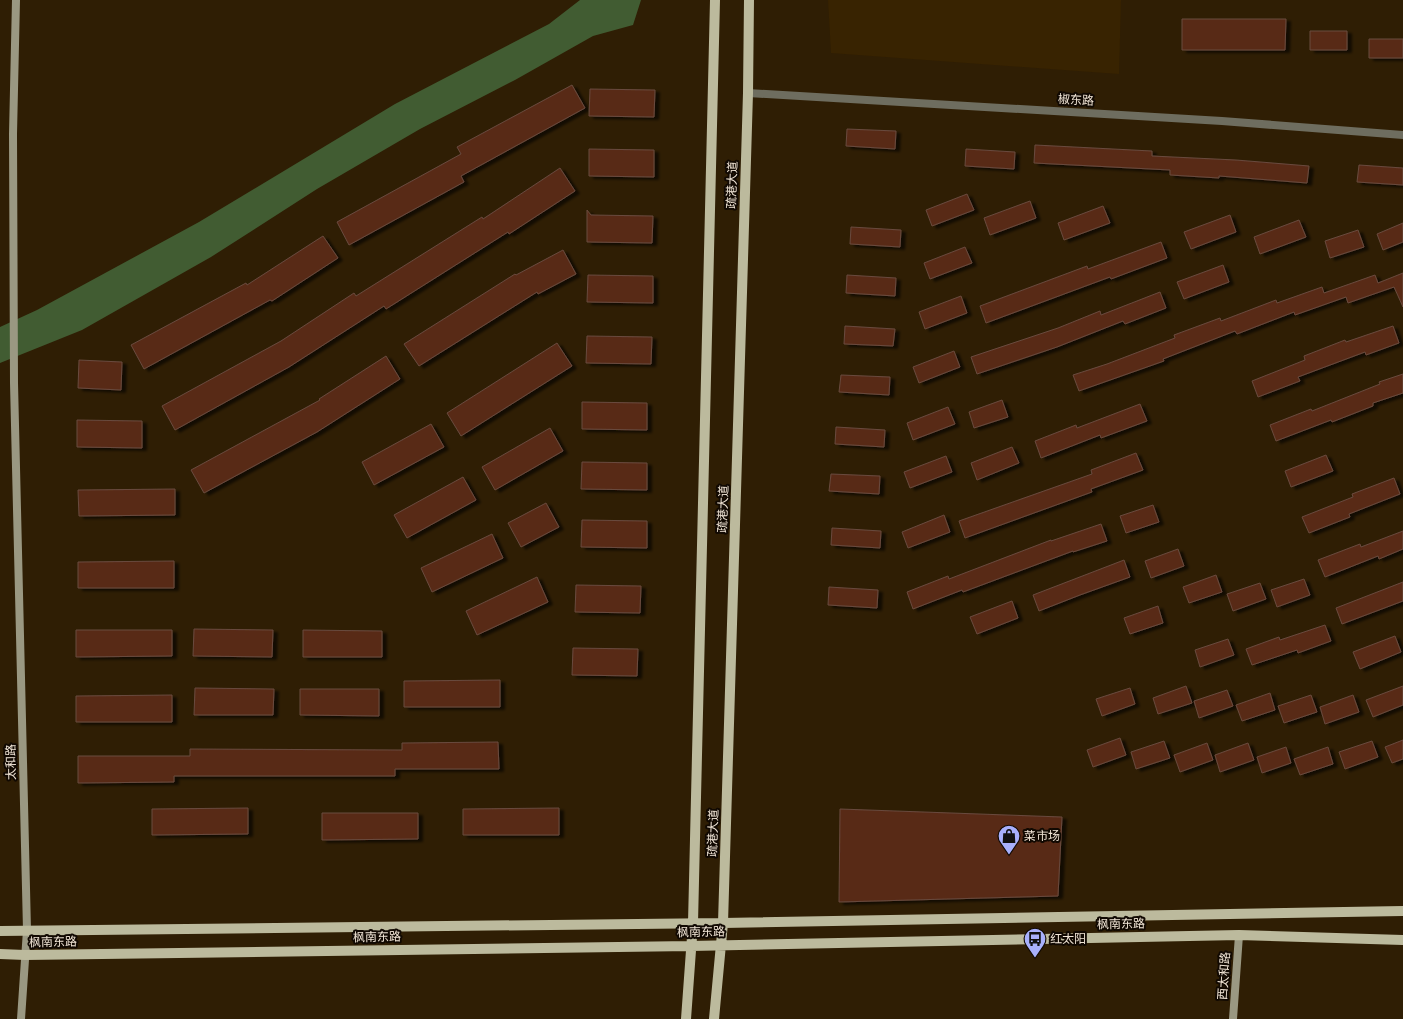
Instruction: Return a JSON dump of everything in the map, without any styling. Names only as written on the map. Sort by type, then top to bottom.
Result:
[{"type":"main road","name":"疏港大道","points":[[686,1019],[693,923],[715,0]]},
{"type":"main road","name":"疏港大道","points":[[714,1019],[723,923],[748,94],[749,0]]},
{"type":"main road","points":[[0,931],[723,923],[1403,911]]},
{"type":"main road","name":"枫南东路","points":[[0,954],[25,955],[691,946],[721,944],[1239,935],[1403,940]]},
{"type":"street","name":"太和路","points":[[16,0],[13,134],[14,382],[27,930],[21,1019]]},
{"type":"street","name":"椒东路","points":[[748,94],[1222,121],[1403,135]]},
{"type":"street","name":"西太和路","points":[[1233,1019],[1239,935]]},
{"type":"shaded area","points":[[580,0],[641,0],[633,25],[593,36],[515,80],[420,129],[317,189],[211,257],[82,330],[0,363],[0,327],[37,310],[199,222],[395,104],[549,24]]},
{"type":"shaded area","points":[[828,0],[1121,0],[1119,74],[831,53]]},
{"type":"building","points":[[1182,19],[1286,19],[1285,50],[1182,50]]},
{"type":"building","points":[[1310,31],[1347,31],[1347,50],[1310,50]]},
{"type":"building","points":[[1369,39],[1403,39],[1403,58],[1369,58]]},
{"type":"building","points":[[572,85],[585,108],[461,176],[464,182],[349,245],[337,222],[461,154],[457,147]]},
{"type":"building","points":[[590,89],[655,90],[654,117],[589,116]]},
{"type":"building","points":[[847,129],[896,131],[895,149],[846,146]]},
{"type":"building","points":[[1035,145],[1152,151],[1152,156],[1236,160],[1309,166],[1307,183],[1219,176],[1219,178],[1170,175],[1170,170],[1034,163]]},
{"type":"building","points":[[589,149],[654,150],[654,177],[589,176]]},
{"type":"building","points":[[966,149],[1015,152],[1014,169],[965,166]]},
{"type":"building","points":[[1359,165],[1403,168],[1403,185],[1357,182]]},
{"type":"building","points":[[560,168],[575,191],[509,234],[508,232],[386,309],[384,306],[289,367],[175,430],[162,406],[281,341],[354,293],[356,296],[482,217],[483,219]]},
{"type":"building","points":[[967,194],[974,210],[932,226],[926,210]]},
{"type":"building","points":[[1030,201],[1036,218],[990,235],[984,218]]},
{"type":"building","points":[[1103,206],[1110,223],[1064,240],[1058,223]]},
{"type":"building","points":[[587,210],[591,215],[653,216],[652,243],[587,242]]},
{"type":"building","points":[[1230,215],[1236,232],[1191,249],[1184,232]]},
{"type":"building","points":[[1299,220],[1306,237],[1260,254],[1254,237]]},
{"type":"building","points":[[1403,223],[1403,242],[1383,250],[1377,234]]},
{"type":"building","points":[[851,227],[901,230],[900,247],[850,244]]},
{"type":"building","points":[[1358,230],[1364,247],[1330,258],[1325,241]]},
{"type":"building","points":[[323,236],[338,258],[272,301],[270,300],[144,369],[131,345],[246,283],[247,285]]},
{"type":"building","points":[[1161,242],[1167,258],[1111,279],[1110,277],[986,323],[980,306],[1087,266],[1088,269]]},
{"type":"building","points":[[965,247],[972,263],[930,279],[924,263]]},
{"type":"building","points":[[563,250],[576,274],[538,294],[537,292],[419,366],[404,344],[515,274],[516,275]]},
{"type":"building","points":[[1223,265],[1229,282],[1184,299],[1177,282]]},
{"type":"building","points":[[1403,273],[1403,307],[1394,287],[1348,303],[1346,297],[1295,315],[1294,312],[1237,334],[1235,331],[1163,359],[1164,361],[1079,391],[1073,375],[1107,364],[1175,338],[1174,335],[1220,318],[1221,321],[1276,300],[1277,303],[1322,287],[1324,293],[1375,275],[1378,283]]},
{"type":"building","points":[[588,275],[653,276],[653,303],[587,302]]},
{"type":"building","points":[[847,275],[896,278],[895,296],[846,293]]},
{"type":"building","points":[[1160,292],[1166,308],[1125,324],[1123,321],[1057,347],[977,374],[971,357],[1058,328],[1100,311],[1101,315]]},
{"type":"building","points":[[961,296],[967,313],[925,329],[919,312]]},
{"type":"building","points":[[845,326],[895,329],[893,346],[844,344]]},
{"type":"building","points":[[1393,326],[1399,343],[1366,355],[1365,352],[1298,377],[1300,381],[1258,397],[1252,381],[1305,360],[1304,356],[1345,340],[1346,342]]},
{"type":"building","points":[[587,336],[652,337],[651,364],[586,363]]},
{"type":"building","points":[[557,343],[572,366],[461,436],[447,413]]},
{"type":"building","points":[[954,351],[960,367],[919,383],[913,367]]},
{"type":"building","points":[[386,356],[400,379],[317,432],[204,493],[191,470],[320,400],[319,399]]},
{"type":"building","points":[[79,360],[122,362],[121,390],[78,388]]},
{"type":"building","points":[[1403,374],[1403,393],[1373,403],[1373,406],[1332,422],[1331,420],[1276,441],[1270,425],[1311,409],[1312,411],[1380,384],[1379,382]]},
{"type":"building","points":[[841,375],[890,377],[889,395],[839,392]]},
{"type":"building","points":[[1002,400],[1008,417],[974,428],[969,412]]},
{"type":"building","points":[[582,402],[647,403],[647,430],[582,429]]},
{"type":"building","points":[[1140,404],[1147,421],[1101,438],[1100,435],[1041,458],[1035,441],[1076,425],[1077,428]]},
{"type":"building","points":[[948,407],[955,424],[913,440],[907,423]]},
{"type":"building","points":[[77,420],[142,421],[142,448],[77,447]]},
{"type":"building","points":[[431,424],[444,447],[374,485],[362,462]]},
{"type":"building","points":[[836,427],[885,430],[884,447],[835,444]]},
{"type":"building","points":[[550,428],[563,451],[495,490],[482,467]]},
{"type":"building","points":[[1012,447],[1019,463],[977,480],[971,463]]},
{"type":"building","points":[[1136,453],[1143,470],[1091,489],[1092,492],[965,538],[959,521],[1092,474],[1091,470]]},
{"type":"building","points":[[1326,455],[1333,471],[1291,487],[1285,471]]},
{"type":"building","points":[[946,456],[952,472],[910,488],[904,472]]},
{"type":"building","points":[[582,462],[647,463],[647,490],[581,489]]},
{"type":"building","points":[[831,474],[880,476],[879,494],[829,491]]},
{"type":"building","points":[[463,477],[476,500],[407,538],[394,515]]},
{"type":"building","points":[[1394,478],[1400,494],[1349,514],[1350,517],[1309,533],[1302,517],[1353,497],[1352,494]]},
{"type":"building","points":[[175,489],[175,515],[79,516],[78,490]]},
{"type":"building","points":[[546,503],[559,527],[521,547],[508,523]]},
{"type":"building","points":[[1153,505],[1159,522],[1126,533],[1120,516]]},
{"type":"building","points":[[944,515],[950,532],[908,548],[902,532]]},
{"type":"building","points":[[582,520],[647,521],[647,548],[581,547]]},
{"type":"building","points":[[1101,524],[1107,541],[1073,551],[913,609],[907,592],[948,576],[949,579],[1051,540]]},
{"type":"building","points":[[832,528],[881,531],[880,548],[831,545]]},
{"type":"building","points":[[1403,531],[1403,549],[1379,559],[1378,556],[1325,577],[1318,560],[1360,544],[1361,547]]},
{"type":"building","points":[[492,534],[503,558],[432,592],[421,568]]},
{"type":"building","points":[[1178,549],[1184,566],[1151,578],[1145,561]]},
{"type":"building","points":[[1124,560],[1130,577],[1039,611],[1033,595]]},
{"type":"building","points":[[174,561],[174,588],[78,588],[78,562]]},
{"type":"building","points":[[1216,575],[1222,592],[1189,603],[1183,587]]},
{"type":"building","points":[[537,577],[548,602],[477,635],[466,611]]},
{"type":"building","points":[[1304,579],[1310,595],[1277,607],[1271,590]]},
{"type":"building","points":[[1403,582],[1403,601],[1342,624],[1336,608]]},
{"type":"building","points":[[1260,583],[1266,599],[1233,611],[1227,594]]},
{"type":"building","points":[[576,585],[641,586],[640,613],[575,612]]},
{"type":"building","points":[[829,587],[878,590],[877,608],[828,605]]},
{"type":"building","points":[[1012,601],[1018,618],[977,634],[970,617]]},
{"type":"building","points":[[1158,606],[1163,623],[1130,634],[1124,618]]},
{"type":"building","points":[[1325,625],[1331,641],[1298,653],[1297,650],[1252,665],[1246,649],[1279,637],[1280,640]]},
{"type":"building","points":[[194,629],[273,630],[272,657],[193,656]]},
{"type":"building","points":[[76,630],[172,630],[172,656],[76,657]]},
{"type":"building","points":[[303,630],[382,631],[382,657],[303,657]]},
{"type":"building","points":[[1395,636],[1401,652],[1360,669],[1353,652]]},
{"type":"building","points":[[1228,639],[1234,655],[1200,667],[1195,650]]},
{"type":"building","points":[[573,648],[638,649],[637,676],[572,675]]},
{"type":"building","points":[[500,680],[500,707],[404,707],[404,681]]},
{"type":"building","points":[[1186,686],[1192,703],[1158,714],[1153,698]]},
{"type":"building","points":[[1403,686],[1403,705],[1373,717],[1366,700]]},
{"type":"building","points":[[195,688],[274,689],[273,715],[194,715]]},
{"type":"building","points":[[1130,688],[1135,704],[1102,716],[1096,699]]},
{"type":"building","points":[[300,689],[379,689],[379,716],[300,715]]},
{"type":"building","points":[[1227,690],[1233,706],[1199,718],[1194,701]]},
{"type":"building","points":[[1270,693],[1275,710],[1242,721],[1236,705]]},
{"type":"building","points":[[172,695],[172,722],[76,722],[76,696]]},
{"type":"building","points":[[1311,695],[1317,712],[1284,723],[1278,706]]},
{"type":"building","points":[[1353,695],[1359,712],[1325,724],[1320,707]]},
{"type":"building","points":[[1120,738],[1126,755],[1093,767],[1087,750]]},
{"type":"building","points":[[1403,740],[1403,759],[1392,763],[1385,747]]},
{"type":"building","points":[[1164,741],[1170,758],[1136,769],[1131,752]]},
{"type":"building","points":[[1372,741],[1378,757],[1345,769],[1339,752]]},
{"type":"building","points":[[498,742],[499,769],[395,769],[395,776],[174,776],[174,782],[78,783],[78,756],[190,756],[190,749],[402,750],[402,743]]},
{"type":"building","points":[[1207,743],[1213,760],[1180,772],[1174,755]]},
{"type":"building","points":[[1248,743],[1254,760],[1220,772],[1215,755]]},
{"type":"building","points":[[1286,747],[1291,763],[1262,773],[1257,757]]},
{"type":"building","points":[[1328,747],[1333,764],[1300,775],[1294,759]]},
{"type":"building","points":[[248,808],[248,834],[152,835],[152,809]]},
{"type":"building","points":[[559,808],[559,835],[463,835],[463,809]]},
{"type":"building","points":[[840,809],[1062,817],[1058,896],[839,902]]},
{"type":"building","points":[[322,813],[418,813],[418,839],[322,840]]},
{"type":"place","name":"菜市场","points":[[1009,856]]},
{"type":"place","name":"红太阳","points":[[1035,958]]}]
